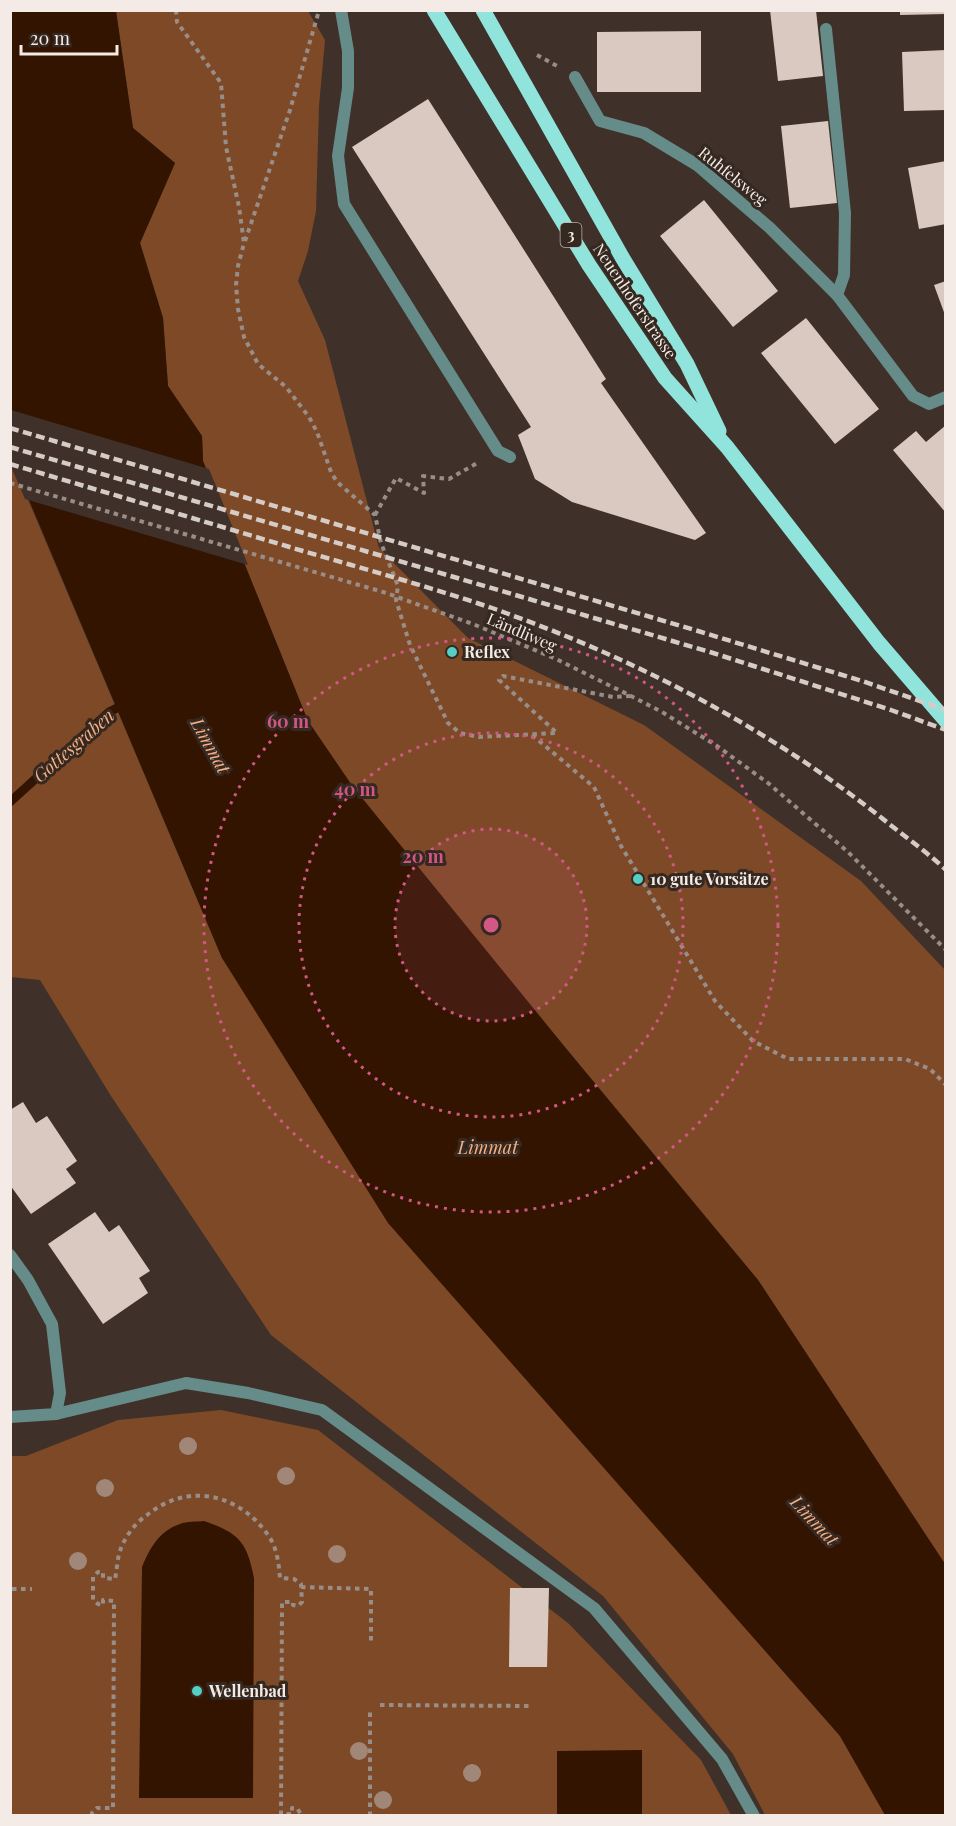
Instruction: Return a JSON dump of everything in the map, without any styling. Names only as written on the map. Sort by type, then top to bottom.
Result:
[{"type":"main road","name":"Neuenhoferstrasse","points":[[434,10],[589,265],[665,378],[727,447],[879,643],[945,721]]},
{"type":"main road","name":"Neuenhoferstrasse","points":[[483,10],[622,257],[687,364],[727,447]]},
{"type":"street","points":[[341,10],[348,51],[348,88],[338,156],[344,204],[504,454]]},
{"type":"street","points":[[826,29],[845,213],[844,275],[837,295]]},
{"type":"street","name":"Ruhfelsweg","points":[[575,77],[600,121],[645,133],[697,165],[770,228],[837,295],[913,396],[929,404],[945,397]]},
{"type":"street","points":[[10,1255],[28,1280],[52,1324],[60,1393],[56,1414]]},
{"type":"street","points":[[10,1417],[56,1414],[186,1383],[322,1410],[594,1608],[722,1759],[754,1815]]},
{"type":"path","points":[[176,10],[177,22],[221,83],[226,147],[244,243]]},
{"type":"path","points":[[320,10],[290,110],[238,266],[236,285],[238,309],[244,337],[258,364],[286,387],[309,417],[337,482],[375,515],[381,543],[398,586],[396,600],[410,645],[448,723],[460,733],[479,737],[557,733],[499,680],[503,676],[613,697],[631,696]]},
{"type":"path","points":[[530,50],[575,77]]},
{"type":"path","points":[[375,515],[396,478],[424,493],[423,476],[449,479],[504,454]]},
{"type":"path","name":"Ländliweg","points":[[10,483],[383,592],[473,624],[556,659],[631,696],[717,746],[768,783],[848,852],[945,950]]},
{"type":"path","points":[[531,734],[594,788],[621,846],[715,1001],[753,1041],[789,1059],[905,1059],[930,1069],[945,1085]]},
{"type":"path","points":[[92,1815],[97,1808],[113,1808],[114,1624],[114,1601],[103,1600],[103,1605],[93,1600],[93,1577],[98,1572],[103,1572],[103,1578],[115,1579],[120,1551],[136,1522],[158,1505],[185,1496],[210,1496],[236,1504],[254,1519],[271,1539],[279,1564],[280,1578],[294,1579],[301,1584],[302,1602],[298,1606],[292,1605],[292,1602],[282,1602],[281,1814],[292,1814],[292,1808],[297,1808],[302,1815]]},
{"type":"path","points":[[301,1587],[371,1589],[371,1643]]},
{"type":"path","points":[[12,1589],[32,1589]]},
{"type":"path","points":[[380,1705],[533,1706]]},
{"type":"path","points":[[370,1712],[370,1815]]},
{"type":"shaded area","points":[[116,11],[308,11],[325,40],[319,106],[316,211],[308,251],[298,281],[325,340],[379,548],[468,638],[644,725],[861,881],[945,970],[945,1564],[758,1280],[353,787],[308,721],[203,461],[202,436],[168,386],[163,318],[140,243],[175,163],[133,128]]},
{"type":"shaded area","points":[[10,457],[222,958],[840,1736],[885,1815],[765,1815],[733,1754],[603,1596],[271,1335],[111,1096],[40,980],[11,977]]},
{"type":"shaded area","points":[[221,1410],[318,1430],[568,1623],[701,1760],[731,1815],[11,1815],[10,1456],[26,1456],[118,1420]]},
{"type":"water","name":"Limmat","points":[[10,11],[116,11],[133,128],[175,163],[140,243],[163,318],[168,386],[202,436],[203,461],[308,721],[353,787],[758,1280],[945,1564],[945,1815],[885,1815],[840,1736],[388,1223],[222,958],[11,457]]},
{"type":"water","name":"Wellenbad","points":[[204,1521],[226,1530],[240,1540],[248,1556],[254,1578],[253,1798],[139,1798],[142,1567],[152,1547],[166,1531],[183,1523]]},
{"type":"water","points":[[642,1750],[642,1815],[557,1815],[557,1751]]},
{"type":"pier","points":[[11,410],[209,469],[248,565],[25,499],[10,464]]},
{"type":"building","points":[[770,10],[816,10],[823,76],[778,81]]},
{"type":"building","points":[[900,10],[946,10],[946,14],[900,15]]},
{"type":"building","points":[[701,31],[701,92],[597,92],[597,32]]},
{"type":"building","points":[[946,50],[946,110],[904,111],[902,52]]},
{"type":"building","points":[[428,99],[606,379],[601,383],[706,533],[695,540],[572,502],[535,479],[518,435],[531,427],[352,147]]},
{"type":"building","points":[[828,121],[837,203],[790,208],[781,126]]},
{"type":"building","points":[[946,161],[946,224],[919,229],[908,168]]},
{"type":"building","points":[[704,200],[778,291],[733,327],[660,236]]},
{"type":"building","points":[[946,281],[946,315],[945,315],[934,285]]},
{"type":"building","points":[[806,318],[879,409],[835,444],[761,353]]},
{"type":"building","points":[[946,425],[946,513],[893,450],[916,431],[926,442]]},
{"type":"building","points":[[23,1102],[36,1123],[47,1116],[77,1161],[66,1169],[76,1183],[31,1214],[10,1185],[10,1110]]},
{"type":"building","points":[[95,1212],[109,1232],[119,1225],[150,1271],[139,1278],[148,1293],[103,1324],[48,1244]]},
{"type":"building","points":[[510,1588],[549,1588],[547,1667],[509,1667]]},
{"type":"waterway","name":"Gottesgraben","points":[[10,802],[109,712],[127,703]]},
{"type":"railway","points":[[10,428],[698,631],[862,681],[946,710]]},
{"type":"railway","points":[[10,447],[710,652],[946,730]]},
{"type":"railway","points":[[10,464],[455,596],[588,645],[695,697],[797,757],[846,791],[946,870]]},
{"type":"place","name":"Reflex","points":[[452,652]]},
{"type":"place","name":"10 gute Vorsätze","points":[[638,879]]},
{"type":"place","name":"Wellenbad","points":[[197,1691]]}]
